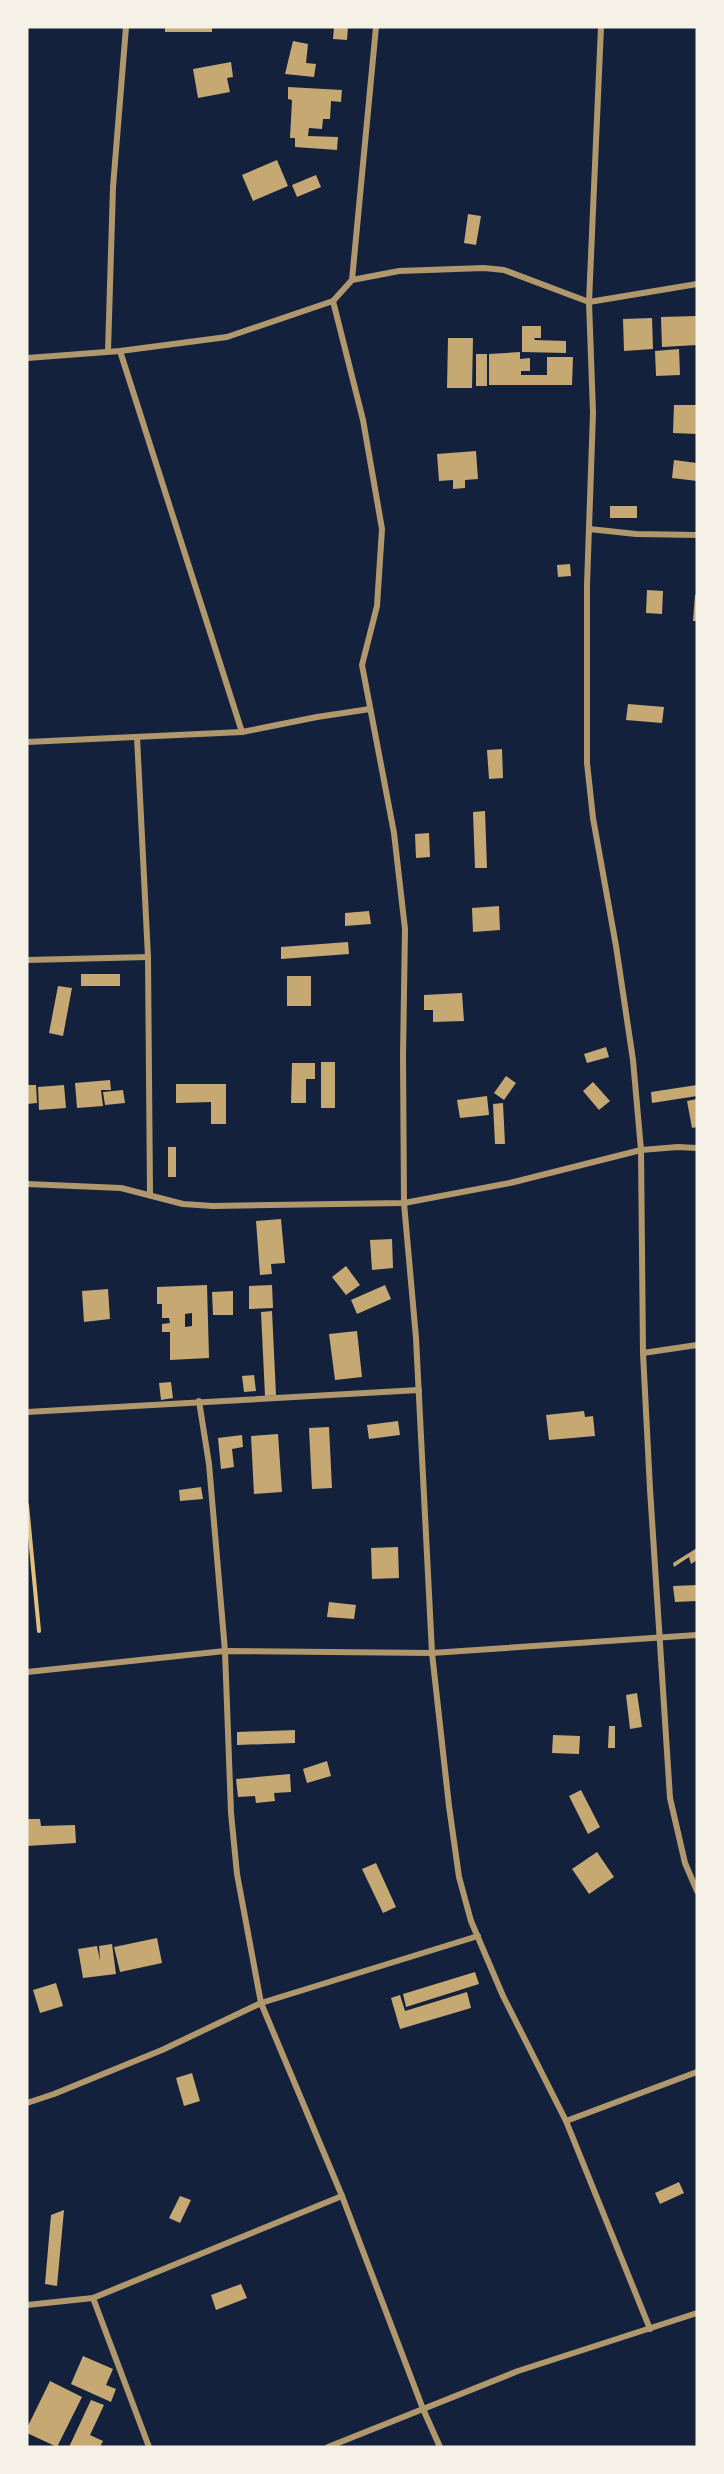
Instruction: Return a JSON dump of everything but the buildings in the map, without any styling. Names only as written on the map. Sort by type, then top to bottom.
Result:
[{"type":"street","points":[[108,351],[113,187],[126,27]]},
{"type":"street","points":[[27,358],[120,351],[227,337],[333,301],[352,280],[376,27]]},
{"type":"street","points":[[601,27],[589,302],[593,413],[590,455],[592,484],[586,585],[587,763],[592,818],[616,946],[633,1060],[641,1150],[643,1353],[670,1798],[686,1863],[697,1892]]},
{"type":"street","points":[[352,280],[399,271],[484,268],[504,270],[589,302],[697,284]]},
{"type":"street","points":[[333,301],[363,420],[382,529],[377,606],[363,665],[394,833],[405,929],[404,1203],[419,1390],[432,1653],[459,1876],[478,1936],[503,1996],[566,2121],[650,2329]]},
{"type":"street","points":[[120,351],[242,732]]},
{"type":"street","points":[[589,529],[636,534],[697,535]]},
{"type":"street","points":[[27,742],[242,732],[370,709]]},
{"type":"street","points":[[137,737],[148,957],[150,1194]]},
{"type":"street","points":[[27,960],[148,957]]},
{"type":"street","points":[[27,1184],[98,1185],[150,1194],[183,1204],[213,1206],[404,1203],[510,1183],[641,1150],[697,1148]]},
{"type":"street","points":[[643,1353],[697,1345]]},
{"type":"street","points":[[27,1412],[419,1390]]},
{"type":"street","points":[[200,1401],[209,1464],[225,1651],[231,1813],[237,1874],[261,2003],[342,2196],[423,2409],[440,2447]]},
{"type":"street","points":[[27,1672],[225,1651],[432,1653],[697,1635]]},
{"type":"street","points":[[27,2103],[162,2050],[261,2003],[478,1936]]},
{"type":"street","points":[[566,2121],[697,2072]]},
{"type":"street","points":[[27,2305],[93,2298],[342,2196]]},
{"type":"street","points":[[93,2298],[149,2447]]},
{"type":"street","points":[[328,2447],[518,2371],[697,2313]]},
{"type":"path","points":[[27,1505],[39,1631]]}]
